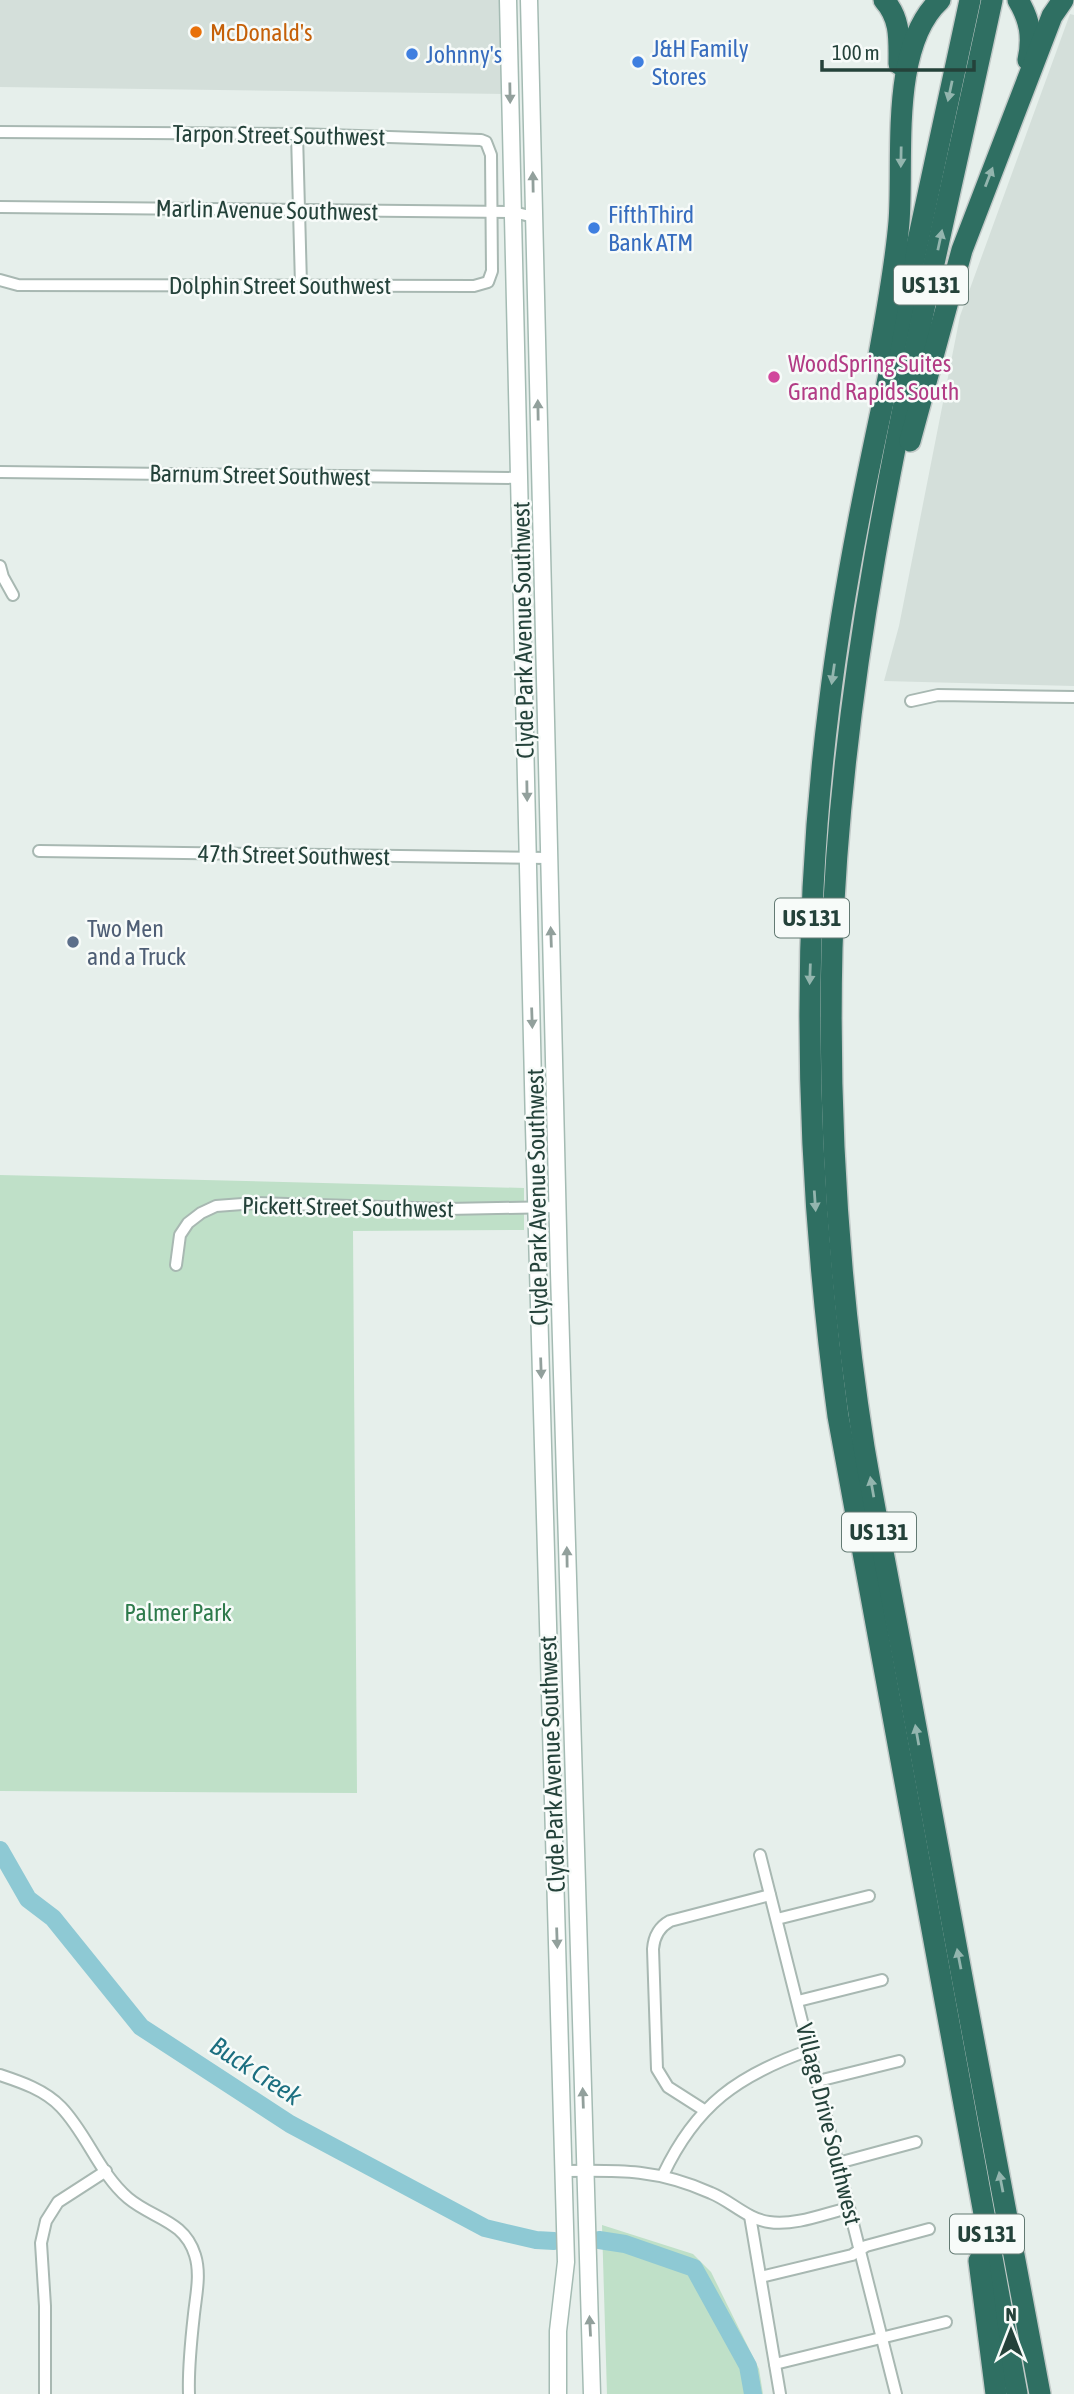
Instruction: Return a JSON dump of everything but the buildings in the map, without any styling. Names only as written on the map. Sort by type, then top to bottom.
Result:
[{"type":"highway","points":[[838,638],[864,443],[895,257],[901,180],[898,24],[891,7],[884,0]]},
{"type":"highway","points":[[901,126],[911,46],[924,17],[940,0]]},
{"type":"highway","name":"US 131","points":[[970,0],[860,512],[838,638],[820,796],[809,981],[811,1133],[820,1272],[838,1416],[1017,2394]]},
{"type":"highway","name":"US 131","points":[[992,0],[898,433],[871,571],[847,741],[833,933],[832,1089],[841,1258],[867,1459],[1040,2394]]},
{"type":"highway","points":[[1017,103],[1031,41],[1029,22],[1018,0]]},
{"type":"highway","points":[[871,571],[916,420],[953,278],[1017,103],[1052,16],[1063,0]]},
{"type":"highway","points":[[957,2075],[996,2394]]},
{"type":"highway","points":[[1007,2218],[1051,2394]]},
{"type":"main road","name":"Clyde Park Avenue Southwest","points":[[508,0],[539,1311],[566,2262],[558,2331],[558,2394]]},
{"type":"main road","name":"Clyde Park Avenue Southwest","points":[[529,0],[568,1592],[592,2394]]},
{"type":"main road","points":[[522,616],[528,614],[536,619],[545,660]]},
{"type":"main road","points":[[539,1311],[561,1310]]},
{"type":"main road","points":[[547,1593],[568,1592]]},
{"type":"main road","points":[[555,1870],[576,1870]]},
{"type":"street","name":"Tarpon Street Southwest","points":[[0,132],[297,134],[460,138],[486,142],[491,155],[492,212]]},
{"type":"street","points":[[297,134],[301,285]]},
{"type":"street","name":"Marlin Avenue Southwest","points":[[0,207],[513,212],[534,217]]},
{"type":"street","name":"Dolphin Street Southwest","points":[[0,280],[18,285],[474,286],[485,284],[492,271],[492,212]]},
{"type":"street","name":"Barnum Street Southwest","points":[[0,472],[520,478]]},
{"type":"street","points":[[0,566],[12,595]]},
{"type":"street","points":[[911,701],[932,695],[1074,697]]},
{"type":"street","name":"47th Street Southwest","points":[[39,851],[549,858]]},
{"type":"street","name":"Pickett Street Southwest","points":[[176,1265],[180,1235],[194,1218],[216,1206],[256,1203],[447,1209],[558,1207]]},
{"type":"street","name":"Village Drive Southwest","points":[[760,1855],[896,2394]]},
{"type":"street","points":[[704,2110],[668,2087],[657,2069],[654,1938],[670,1921],[770,1895]]},
{"type":"street","points":[[777,1919],[869,1896]]},
{"type":"street","points":[[799,2001],[882,1980]]},
{"type":"street","points":[[663,2175],[675,2150],[704,2110],[761,2069],[810,2050]]},
{"type":"street","points":[[818,2081],[900,2061]]},
{"type":"street","points":[[0,2075],[43,2092],[61,2107],[106,2171],[128,2197],[151,2214],[174,2224],[186,2235],[195,2255],[198,2278],[188,2371],[189,2394]]},
{"type":"street","points":[[838,2162],[916,2142]]},
{"type":"street","points":[[563,2171],[628,2170],[663,2175],[715,2194],[750,2216],[770,2223],[784,2223],[848,2208]]},
{"type":"street","points":[[45,2394],[45,2306],[41,2244],[46,2221],[58,2202],[106,2171]]},
{"type":"street","points":[[750,2216],[780,2394]]},
{"type":"street","points":[[761,2277],[852,2255],[866,2246],[929,2229]]},
{"type":"street","points":[[775,2364],[946,2322]]},
{"type":"shaded area","points":[[0,0],[499,0],[505,94],[0,87]]},
{"type":"shaded area","points":[[1070,14],[1074,15],[1074,686],[884,681],[899,626],[960,316]]},
{"type":"green space","name":"Palmer Park","points":[[0,1175],[524,1188],[524,1230],[353,1231],[357,1793],[0,1791]]},
{"type":"green space","points":[[602,2225],[693,2254],[711,2272],[759,2369],[763,2394],[607,2394]]},
{"type":"waterway","name":"Buck Creek","points":[[0,1850],[28,1899],[53,1918],[141,2027],[290,2124],[485,2228],[536,2240],[554,2241]]},
{"type":"waterway","name":"Buck Creek","points":[[599,2240],[625,2244],[694,2268],[748,2366],[753,2394]]},
{"type":"place","name":"McDonald's","points":[[196,32]]},
{"type":"place","name":"Johnny's","points":[[412,54]]},
{"type":"place","name":"J&H Family Stores","points":[[638,62]]},
{"type":"place","name":"FifthThird Bank ATM","points":[[594,228]]},
{"type":"place","name":"WoodSpring Suites Grand Rapids South","points":[[774,377]]},
{"type":"place","name":"Two Men and a Truck","points":[[73,942]]}]
